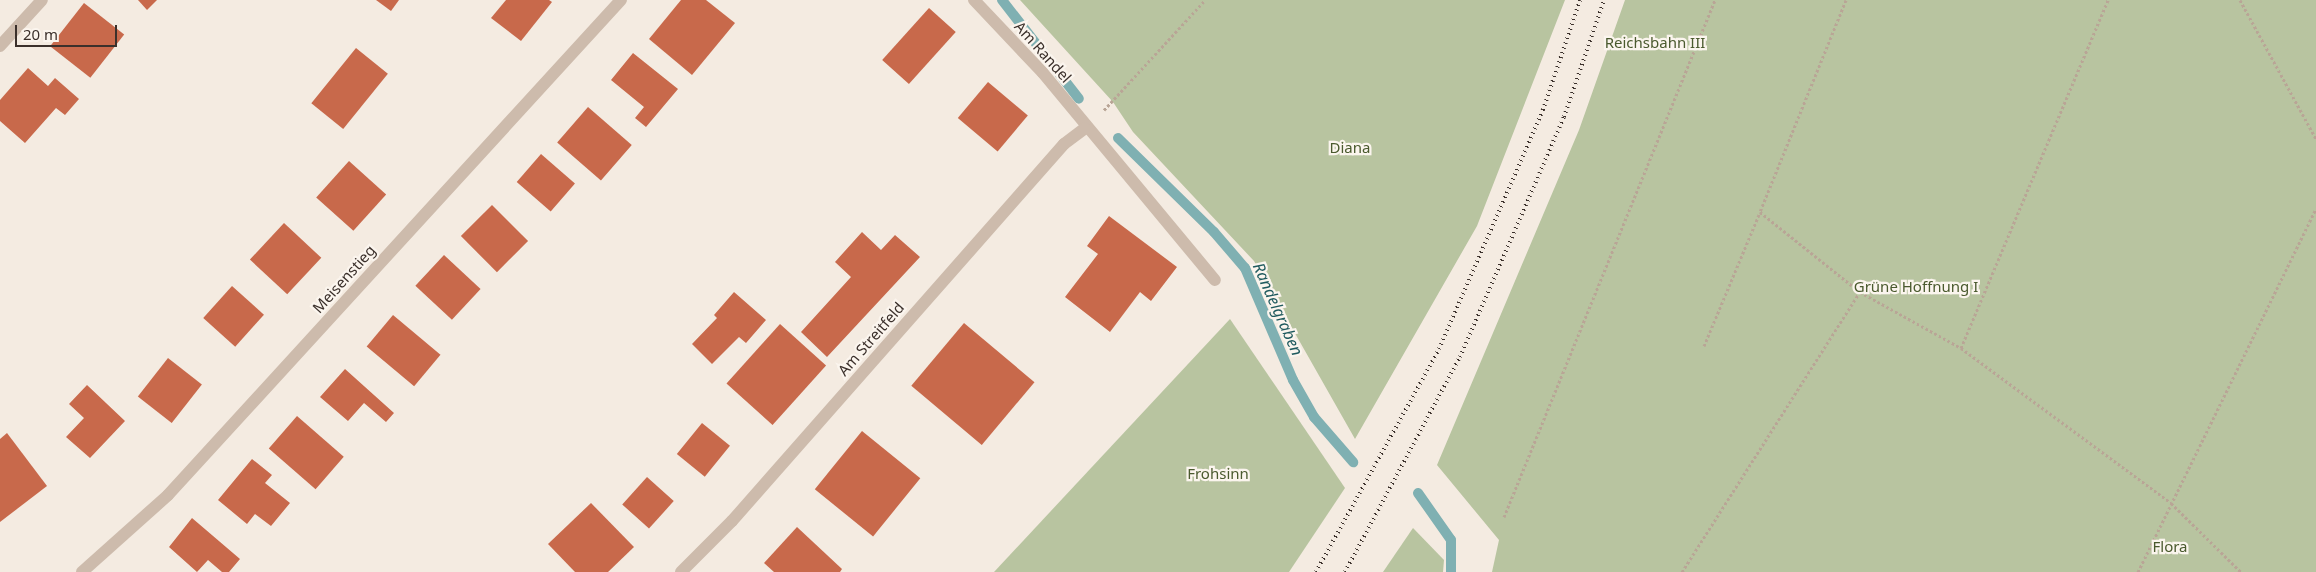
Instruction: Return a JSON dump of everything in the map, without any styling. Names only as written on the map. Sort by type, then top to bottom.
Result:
[{"type":"street","points":[[0,46],[42,0]]},
{"type":"street","name":"Meisenstieg","points":[[82,572],[168,496],[621,0]]},
{"type":"street","name":"Am Randel","points":[[974,0],[1043,73],[1085,128],[1215,280]]},
{"type":"street","name":"Am Streitfeld","points":[[681,572],[732,521],[1064,144],[1085,128]]},
{"type":"path","points":[[1085,128],[1113,102],[1205,0]]},
{"type":"path","points":[[1504,517],[1715,0]]},
{"type":"path","points":[[1704,346],[1846,0]]},
{"type":"path","points":[[1962,348],[2108,0]]},
{"type":"path","points":[[2240,0],[2316,139]]},
{"type":"path","points":[[2138,572],[2316,209]]},
{"type":"path","points":[[1760,212],[1860,292],[1962,348],[2172,503],[2242,572]]},
{"type":"path","points":[[1682,572],[1860,292]]},
{"type":"green space","name":"Diana","points":[[1020,0],[1565,0],[1477,226],[1355,439],[1254,261],[1133,132],[1113,102]]},
{"type":"green space","name":"Grüne Hoffnung I","points":[[1625,0],[2316,0],[2316,572],[1492,572],[1499,540],[1437,465],[1579,130]]},
{"type":"green space","name":"Frohsinn","points":[[1230,319],[1345,488],[1289,572],[994,572]]},
{"type":"green space","points":[[1413,528],[1444,560],[1443,572],[1383,572]]},
{"type":"building","points":[[138,0],[157,0],[147,10]]},
{"type":"building","points":[[376,0],[399,0],[391,11]]},
{"type":"building","points":[[506,0],[549,0],[552,2],[521,41],[491,18]]},
{"type":"building","points":[[681,0],[706,0],[735,23],[692,75],[649,39]]},
{"type":"building","points":[[84,3],[124,34],[90,78],[50,46]]},
{"type":"building","points":[[929,8],[956,32],[909,84],[882,60]]},
{"type":"building","points":[[356,48],[388,74],[343,129],[311,103]]},
{"type":"building","points":[[633,53],[678,89],[646,127],[635,118],[644,107],[611,80]]},
{"type":"building","points":[[28,68],[48,86],[55,78],[79,99],[65,115],[56,108],[25,143],[0,121],[0,100]]},
{"type":"building","points":[[988,82],[1028,115],[998,151],[958,118]]},
{"type":"building","points":[[588,107],[632,145],[601,181],[557,142]]},
{"type":"building","points":[[541,154],[575,184],[551,211],[517,182]]},
{"type":"building","points":[[349,161],[386,194],[353,231],[316,197]]},
{"type":"building","points":[[492,205],[528,241],[497,272],[461,236]]},
{"type":"building","points":[[1109,216],[1177,267],[1151,301],[1140,292],[1110,332],[1065,297],[1098,254],[1087,246]]},
{"type":"building","points":[[284,223],[321,258],[287,294],[250,260]]},
{"type":"building","points":[[862,232],[881,250],[895,235],[920,257],[827,357],[801,332],[851,277],[835,262]]},
{"type":"building","points":[[444,255],[481,289],[452,320],[415,286]]},
{"type":"building","points":[[232,286],[264,315],[235,347],[203,318]]},
{"type":"building","points":[[734,292],[766,320],[746,343],[739,337],[712,364],[692,344],[717,318],[714,315]]},
{"type":"building","points":[[393,315],[440,355],[414,386],[367,346]]},
{"type":"building","points":[[964,323],[1034,382],[982,445],[911,386]]},
{"type":"building","points":[[780,324],[826,365],[773,425],[726,383]]},
{"type":"building","points":[[168,358],[202,384],[172,423],[138,397]]},
{"type":"building","points":[[345,369],[394,413],[386,422],[364,403],[348,421],[320,397]]},
{"type":"building","points":[[87,385],[125,421],[90,458],[66,437],[84,418],[69,404]]},
{"type":"building","points":[[297,416],[344,457],[316,489],[269,448]]},
{"type":"building","points":[[702,423],[730,446],[705,477],[677,454]]},
{"type":"building","points":[[862,431],[920,478],[873,536],[815,489]]},
{"type":"building","points":[[7,433],[47,486],[0,522],[0,439]]},
{"type":"building","points":[[252,459],[272,475],[265,483],[290,503],[271,526],[255,514],[247,524],[218,500]]},
{"type":"building","points":[[647,477],[674,501],[649,529],[622,504]]},
{"type":"building","points":[[591,503],[634,547],[608,572],[575,572],[548,544]]},
{"type":"building","points":[[192,518],[240,559],[229,572],[222,572],[208,560],[197,572],[169,547]]},
{"type":"building","points":[[797,527],[842,569],[840,572],[774,572],[764,563]]},
{"type":"waterway","name":"Randelgraben","points":[[1002,0],[1079,99]]},
{"type":"waterway","name":"Randelgraben","points":[[1118,138],[1214,232],[1245,268],[1293,380],[1314,417],[1353,462]]},
{"type":"waterway","name":"Randelgraben","points":[[1418,493],[1451,540],[1451,572]]},
{"type":"railway","points":[[1316,572],[1439,349],[1543,110],[1580,0]]},
{"type":"railway","points":[[1345,572],[1460,357],[1564,117],[1604,0]]},
{"type":"park label","name":"Reichsbahn III","points":[[1655,43]]},
{"type":"park label","name":"Flora","points":[[2170,547]]}]
